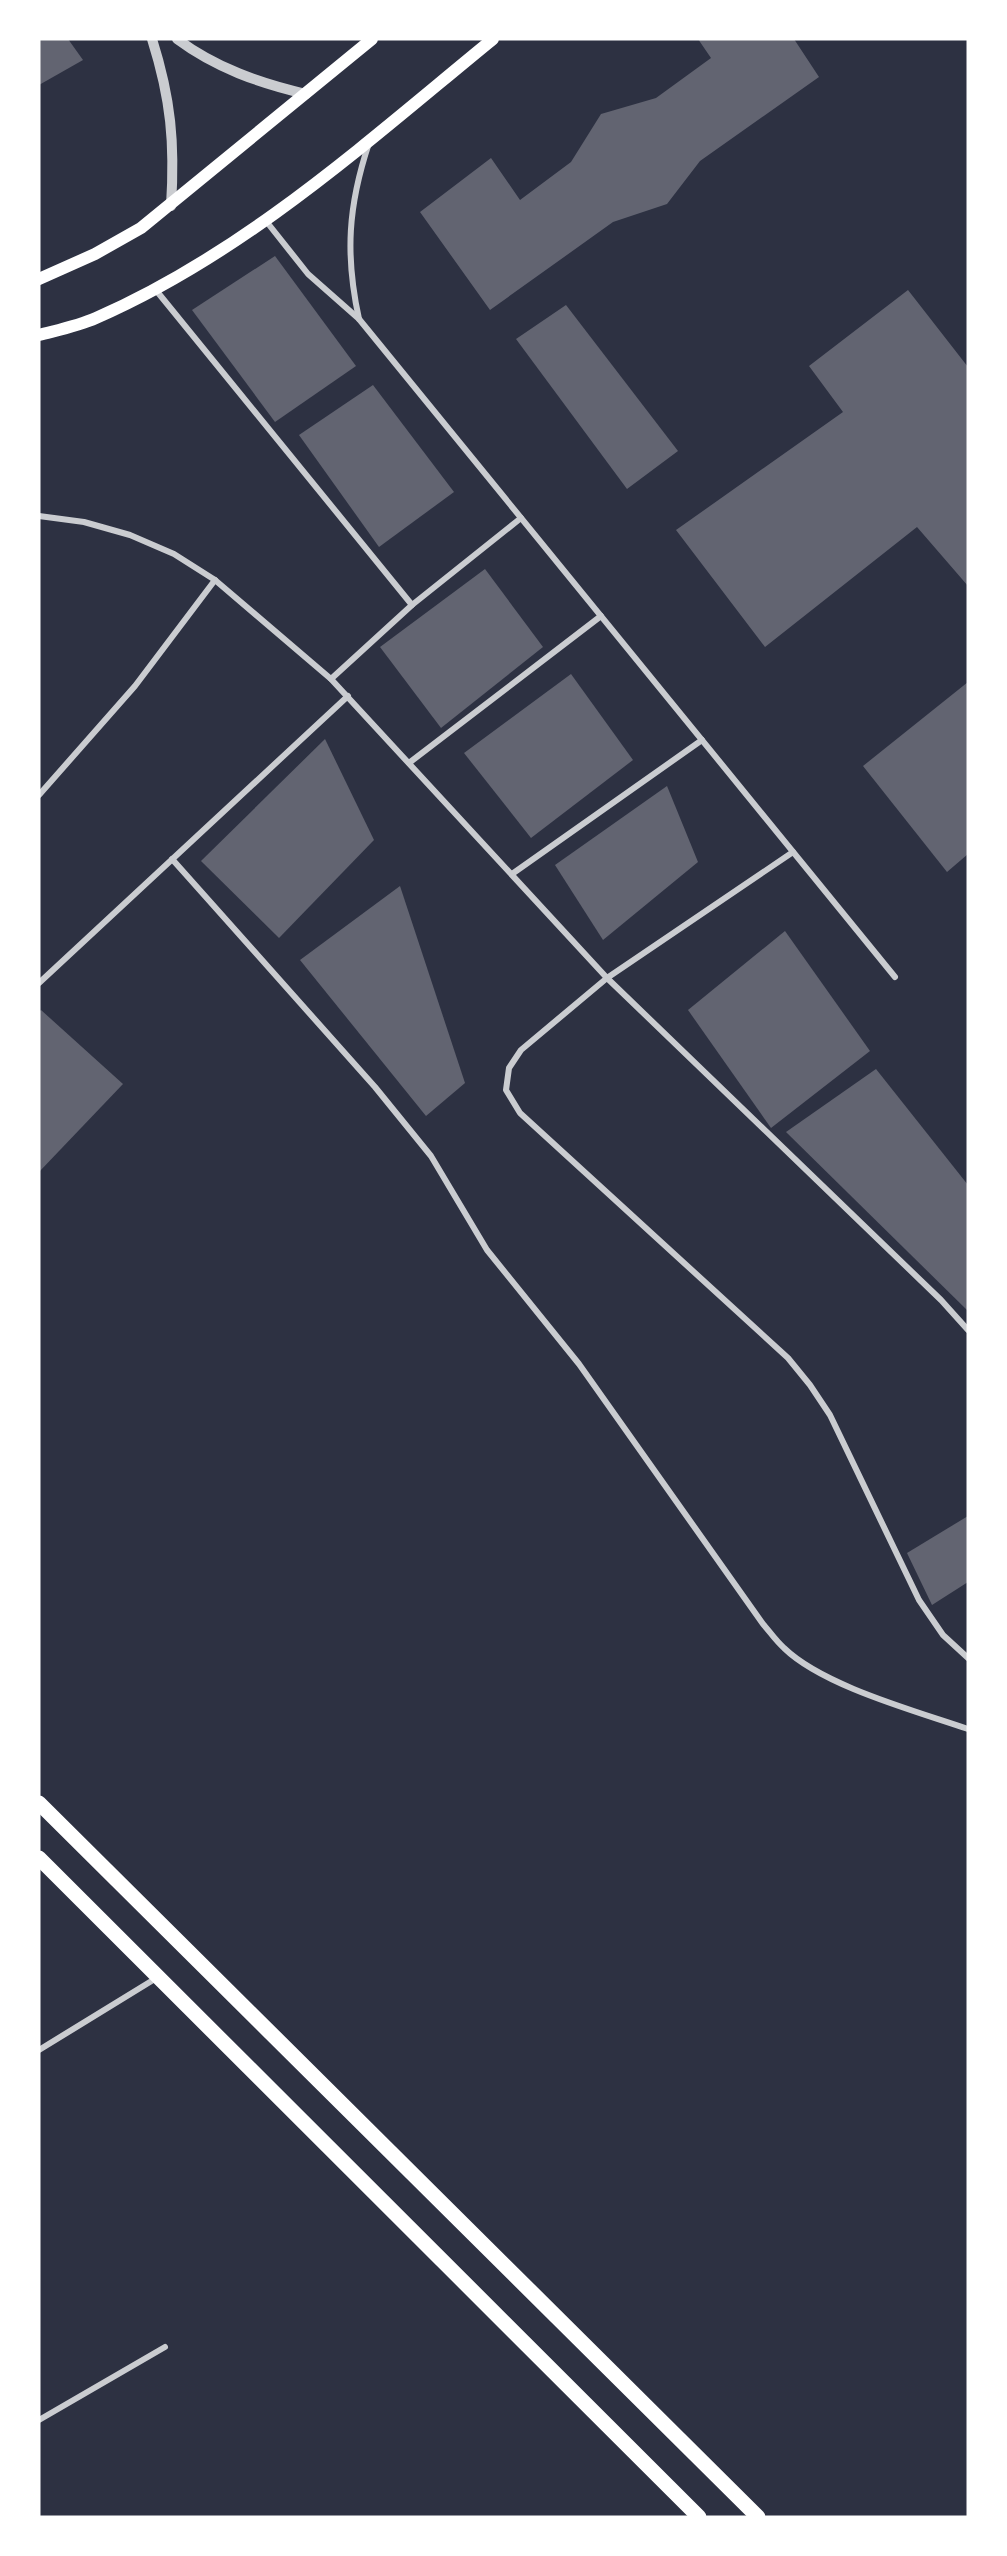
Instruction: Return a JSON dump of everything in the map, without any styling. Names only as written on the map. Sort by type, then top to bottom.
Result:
[{"type":"main road","points":[[39,279],[95,254],[141,228],[171,206],[372,39]]},
{"type":"main road","points":[[39,335],[94,320],[155,289],[266,221],[493,39]]},
{"type":"main road","points":[[39,1803],[758,2517]]},
{"type":"main road","points":[[39,1858],[699,2517]]},
{"type":"street","points":[[152,39],[170,109],[174,158],[171,206]]},
{"type":"street","points":[[177,39],[197,54],[232,72],[268,85],[306,94]]},
{"type":"street","points":[[359,319],[351,283],[350,228],[359,174],[371,139]]},
{"type":"street","points":[[266,221],[308,274],[359,319],[895,977]]},
{"type":"street","points":[[155,289],[412,605]]},
{"type":"street","points":[[39,516],[84,522],[130,535],[174,554],[215,580],[331,679],[607,978],[941,1300],[968,1330]]},
{"type":"street","points":[[331,679],[412,605],[521,518]]},
{"type":"street","points":[[39,795],[135,686],[215,580]]},
{"type":"street","points":[[409,763],[601,616]]},
{"type":"street","points":[[39,983],[348,696]]},
{"type":"street","points":[[512,874],[702,740]]},
{"type":"street","points":[[793,852],[607,978],[521,1050],[509,1068],[506,1090],[520,1113],[788,1358],[810,1385],[830,1415],[919,1600],[943,1635],[968,1658]]},
{"type":"street","points":[[172,860],[375,1088],[431,1156],[487,1250],[579,1364],[763,1624],[784,1649],[821,1674],[889,1702],[968,1729]]},
{"type":"street","points":[[39,2050],[159,1977]]},
{"type":"street","points":[[39,2420],[165,2348]]},
{"type":"building","points":[[39,39],[68,39],[83,60],[39,85]]},
{"type":"building","points":[[698,39],[794,39],[819,77],[700,161],[667,204],[613,222],[490,310],[420,212],[491,158],[520,200],[571,162],[601,114],[656,98],[711,58]]},
{"type":"building","points":[[275,256],[356,366],[275,422],[192,310]]},
{"type":"building","points":[[908,290],[968,367],[968,586],[917,527],[765,647],[676,530],[843,412],[809,366]]},
{"type":"building","points":[[566,305],[678,451],[627,489],[516,339]]},
{"type":"building","points":[[373,385],[454,492],[379,547],[299,435]]},
{"type":"building","points":[[485,569],[543,647],[441,728],[380,647]]},
{"type":"building","points":[[571,674],[633,760],[531,838],[464,753]]},
{"type":"building","points":[[968,682],[968,854],[947,872],[863,766]]},
{"type":"building","points":[[325,739],[374,840],[279,938],[201,861]]},
{"type":"building","points":[[667,786],[698,862],[603,940],[555,865]]},
{"type":"building","points":[[400,886],[465,1083],[426,1116],[300,960]]},
{"type":"building","points":[[785,931],[870,1051],[771,1128],[688,1010]]},
{"type":"building","points":[[41,1010],[123,1084],[39,1172],[39,1012]]},
{"type":"building","points":[[876,1069],[968,1185],[968,1311],[786,1132]]},
{"type":"building","points":[[968,1516],[968,1582],[932,1605],[907,1553]]}]
